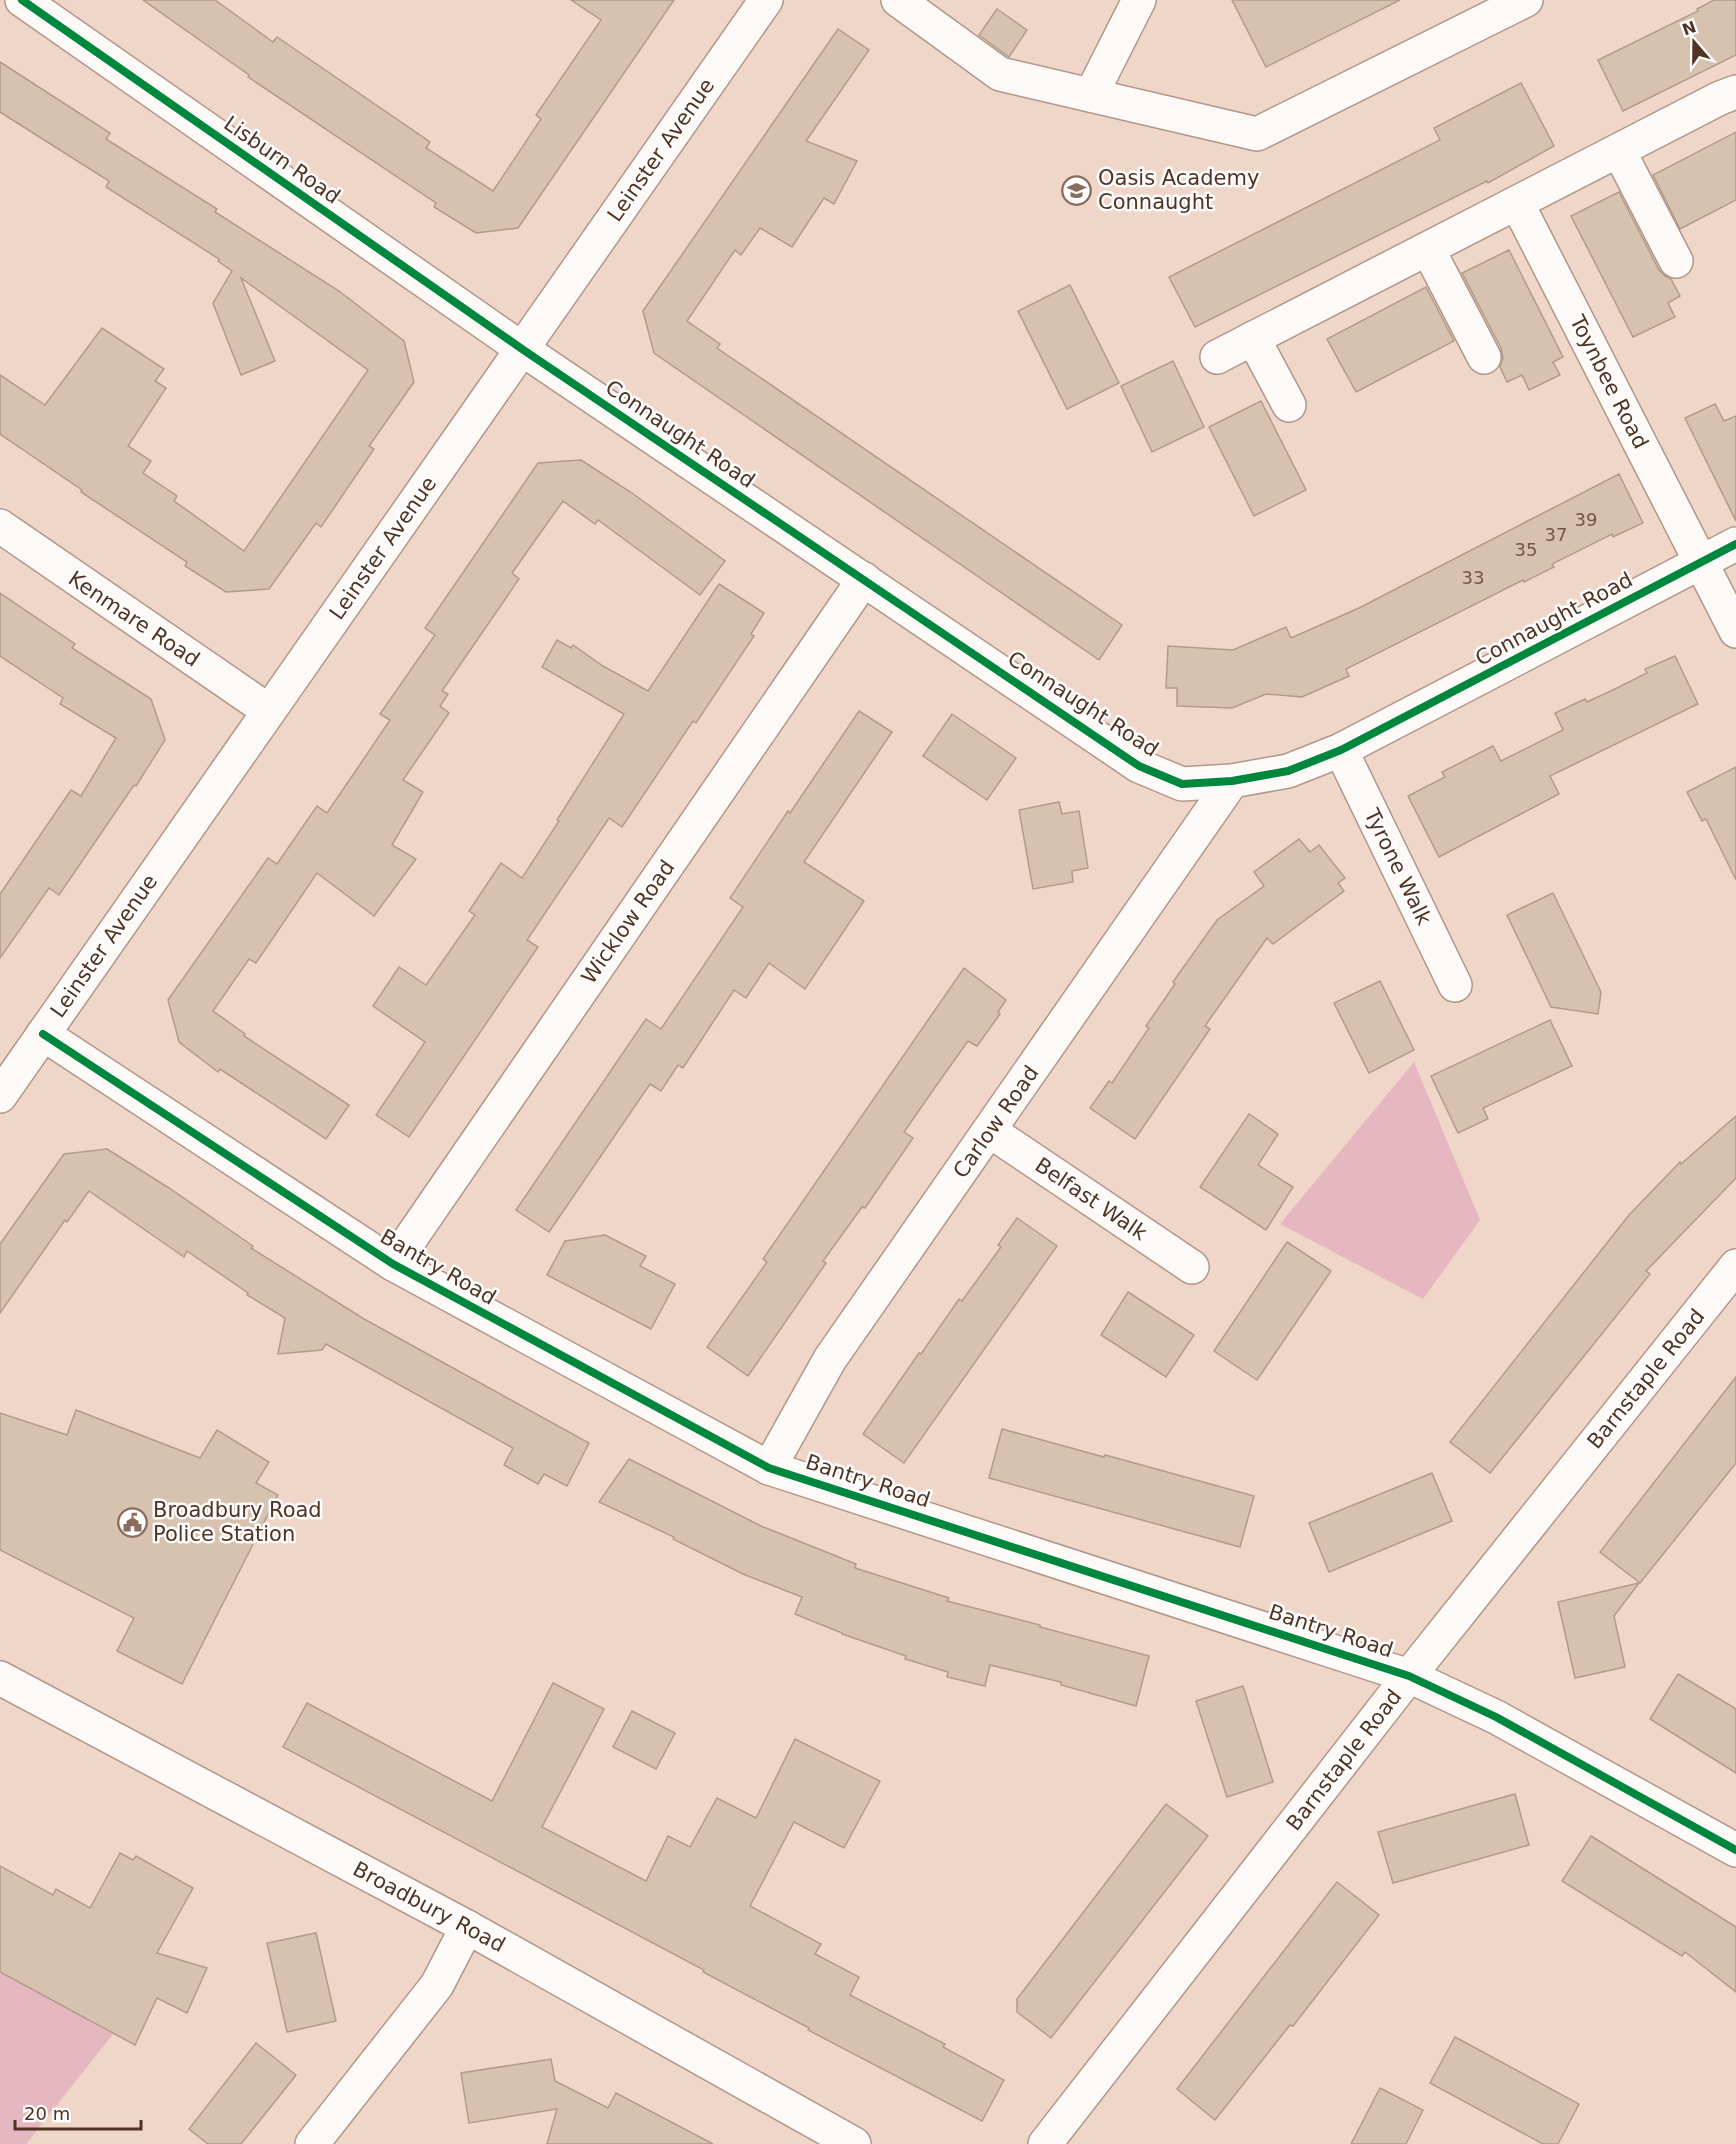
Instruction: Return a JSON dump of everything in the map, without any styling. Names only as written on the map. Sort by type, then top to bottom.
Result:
[{"type":"street","name":"Lisburn Road","points":[[22,0],[522,349]]},
{"type":"street","name":"Leinster Avenue","points":[[0,1096],[766,0]]},
{"type":"street","points":[[898,0],[1000,74],[1257,134],[1526,0]]},
{"type":"street","points":[[1092,95],[1139,0]]},
{"type":"street","points":[[1217,357],[1719,98],[1736,92]]},
{"type":"street","points":[[1619,151],[1676,261]]},
{"type":"street","name":"Toynbee Road","points":[[1517,203],[1736,631]]},
{"type":"street","points":[[1428,249],[1484,357]]},
{"type":"street","points":[[1254,338],[1289,405]]},
{"type":"street","name":"Connaught Road","points":[[522,349],[1139,766],[1182,784],[1232,782],[1287,771],[1341,750],[1736,544]]},
{"type":"street","name":"Kenmare Road","points":[[0,526],[269,711]]},
{"type":"street","name":"Wicklow Road","points":[[393,1264],[864,579]]},
{"type":"street","name":"Tyrone Walk","points":[[1341,750],[1455,985]]},
{"type":"street","name":"Carlow Road","points":[[769,1468],[830,1359],[1232,782]]},
{"type":"street","name":"Bantry Road","points":[[43,1034],[393,1264],[769,1468],[1409,1676],[1496,1717],[1736,1850]]},
{"type":"street","name":"Belfast Walk","points":[[990,1131],[1192,1267]]},
{"type":"street","name":"Barnstaple Road","points":[[1045,2144],[1409,1676],[1736,1266]]},
{"type":"street","name":"Broadbury Road","points":[[0,1678],[467,1927],[854,2144]]},
{"type":"street","points":[[312,2144],[437,1985],[467,1927]]},
{"type":"shaded area","points":[[1414,1062],[1480,1220],[1423,1299],[1280,1224]]},
{"type":"shaded area","points":[[0,1972],[113,2034],[26,2144],[0,2144]]},
{"type":"building","points":[[143,0],[215,0],[273,42],[277,37],[430,142],[426,148],[493,191],[541,119],[536,115],[601,20],[571,0],[674,0],[518,228],[476,233],[434,207],[436,203],[248,77],[249,75]]},
{"type":"building","points":[[1232,0],[1400,0],[1266,67]]},
{"type":"building","points":[[1714,0],[1736,0],[1736,55],[1623,111],[1598,60],[1698,11],[1697,9]]},
{"type":"building","points":[[997,9],[1027,30],[1009,57],[979,35]]},
{"type":"building","points":[[838,29],[869,50],[806,141],[857,161],[834,204],[824,198],[792,247],[760,228],[741,255],[735,250],[687,321],[720,344],[717,348],[1122,625],[1099,660],[654,353],[643,311]]},
{"type":"building","points":[[0,62],[110,133],[106,139],[217,209],[215,212],[339,291],[404,341],[414,382],[369,446],[374,449],[321,527],[316,523],[269,589],[226,592],[185,566],[187,562],[81,492],[82,490],[0,434],[0,375],[45,405],[102,328],[164,369],[155,381],[166,388],[128,446],[151,461],[143,473],[177,496],[174,501],[244,551],[368,370],[241,278],[275,361],[241,375],[213,303],[232,271],[218,261],[219,259],[106,187],[109,181],[0,112]]},
{"type":"building","points":[[1521,83],[1554,146],[1488,183],[1487,181],[1195,327],[1169,277],[1440,140],[1434,128]]},
{"type":"building","points":[[1736,132],[1736,200],[1680,229],[1653,175]]},
{"type":"building","points":[[1619,192],[1659,270],[1671,279],[1680,296],[1668,303],[1675,317],[1633,337],[1571,216]]},
{"type":"building","points":[[1509,250],[1563,357],[1553,362],[1560,375],[1529,390],[1522,375],[1507,382],[1500,367],[1503,358],[1501,348],[1462,273]]},
{"type":"building","points":[[1070,285],[1119,383],[1067,409],[1018,311]]},
{"type":"building","points":[[1426,287],[1454,341],[1356,392],[1327,339]]},
{"type":"building","points":[[1173,361],[1204,427],[1152,452],[1121,386]]},
{"type":"building","points":[[1261,401],[1306,490],[1254,516],[1209,427]]},
{"type":"building","points":[[1715,404],[1724,421],[1736,416],[1736,521],[1685,418]]},
{"type":"building","points":[[581,460],[632,493],[725,561],[700,595],[598,520],[595,524],[563,501],[512,573],[519,579],[442,691],[448,694],[440,706],[449,713],[403,780],[423,792],[392,845],[416,859],[374,916],[317,873],[256,963],[249,959],[213,1011],[245,1034],[244,1036],[349,1105],[326,1139],[220,1069],[218,1072],[179,1042],[168,1000],[268,858],[277,864],[317,806],[327,813],[390,720],[380,714],[435,635],[425,628],[538,463]]},
{"type":"building","points":[[1619,474],[1643,523],[1613,537],[1612,534],[1552,564],[1554,567],[1524,582],[1523,580],[1346,669],[1349,676],[1302,697],[1266,694],[1232,708],[1177,706],[1177,688],[1166,688],[1168,646],[1233,650],[1286,627],[1291,638],[1359,608]]},
{"type":"building","points":[[719,584],[764,613],[751,634],[754,636],[696,723],[693,721],[622,827],[609,818],[527,940],[538,947],[409,1137],[376,1115],[425,1042],[373,1006],[399,967],[426,985],[475,915],[469,911],[501,863],[522,878],[624,714],[542,667],[557,640],[571,648],[573,645],[603,666],[648,691]]},
{"type":"building","points":[[0,593],[75,644],[72,648],[151,699],[165,740],[136,786],[134,785],[59,895],[49,888],[0,958],[0,894],[71,790],[81,796],[116,738],[60,704],[63,698],[0,656]]},
{"type":"building","points":[[1675,656],[1698,704],[1550,776],[1559,794],[1439,857],[1408,796],[1445,777],[1442,772],[1493,746],[1501,761],[1563,730],[1555,713],[1617,688],[1647,673],[1645,669]]},
{"type":"building","points":[[859,711],[892,732],[804,862],[864,901],[805,989],[769,963],[746,998],[734,990],[683,1068],[678,1065],[661,1091],[650,1084],[549,1232],[516,1210],[646,1019],[661,1029],[743,907],[730,898]]},
{"type":"building","points":[[952,714],[1016,758],[987,800],[923,756]]},
{"type":"building","points":[[1736,767],[1736,880],[1706,819],[1702,821],[1687,792]]},
{"type":"building","points":[[1059,802],[1062,814],[1079,811],[1088,868],[1072,871],[1073,882],[1033,889],[1019,810]]},
{"type":"building","points":[[1299,839],[1310,852],[1319,845],[1345,878],[1338,883],[1344,891],[1273,944],[1267,938],[1205,1026],[1210,1029],[1135,1139],[1090,1108],[1109,1081],[1112,1083],[1149,1028],[1146,1026],[1175,984],[1173,982],[1217,920],[1264,886],[1254,872]]},
{"type":"building","points":[[1553,893],[1601,992],[1598,1014],[1551,1007],[1507,915]]},
{"type":"building","points":[[964,968],[1006,1000],[998,1012],[1000,1014],[977,1046],[968,1041],[936,1086],[904,1132],[913,1138],[865,1208],[862,1207],[823,1261],[826,1263],[748,1376],[707,1347],[767,1262],[763,1259]]},
{"type":"building","points":[[1380,981],[1414,1050],[1369,1073],[1334,1003]]},
{"type":"building","points":[[1550,1020],[1572,1066],[1483,1108],[1488,1119],[1458,1133],[1431,1076]]},
{"type":"building","points":[[1249,1114],[1278,1134],[1258,1165],[1293,1187],[1266,1230],[1200,1187]]},
{"type":"building","points":[[1736,1116],[1736,1178],[1646,1271],[1650,1274],[1490,1473],[1450,1442],[1629,1215],[1680,1162],[1681,1164]]},
{"type":"building","points":[[107,1149],[169,1188],[253,1246],[251,1248],[364,1319],[589,1443],[567,1486],[544,1474],[538,1484],[504,1465],[513,1448],[326,1344],[322,1350],[278,1354],[285,1318],[247,1295],[248,1293],[187,1251],[184,1257],[89,1191],[67,1222],[65,1220],[0,1313],[0,1244],[64,1154]]},
{"type":"building","points":[[1017,1218],[1057,1246],[904,1463],[863,1434],[919,1353],[921,1354],[959,1299],[962,1301],[1001,1247],[998,1245]]},
{"type":"building","points":[[605,1235],[646,1256],[640,1266],[675,1284],[651,1329],[547,1275],[565,1241]]},
{"type":"building","points":[[1287,1242],[1331,1271],[1257,1380],[1214,1351]]},
{"type":"building","points":[[1128,1292],[1194,1335],[1166,1377],[1101,1335]]},
{"type":"building","points":[[1736,1377],[1736,1463],[1640,1583],[1600,1552]]},
{"type":"building","name":"Broadbury Road Police Station","points":[[76,1410],[200,1458],[217,1430],[269,1462],[256,1483],[278,1495],[182,1684],[117,1651],[134,1618],[0,1550],[0,1413],[67,1435]]},
{"type":"building","points":[[1002,1429],[1254,1496],[1240,1547],[989,1478]]},
{"type":"building","points":[[629,1459],[761,1526],[856,1564],[855,1568],[949,1598],[947,1601],[1149,1656],[1136,1706],[1061,1685],[1061,1682],[990,1665],[985,1686],[947,1677],[948,1672],[905,1659],[906,1656],[842,1634],[795,1614],[802,1597],[743,1574],[673,1539],[674,1537],[599,1502]]},
{"type":"building","points":[[1432,1473],[1452,1521],[1329,1572],[1309,1523]]},
{"type":"building","points":[[1639,1583],[1614,1616],[1625,1667],[1575,1678],[1558,1602]]},
{"type":"building","points":[[1678,1674],[1736,1709],[1736,1773],[1650,1719]]},
{"type":"building","points":[[553,1683],[604,1709],[542,1827],[646,1881],[668,1836],[690,1847],[717,1798],[756,1818],[795,1739],[880,1781],[844,1848],[794,1822],[750,1906],[821,1944],[815,1954],[859,1977],[850,1995],[945,2044],[943,2047],[1004,2080],[982,2121],[808,2030],[809,2028],[703,1972],[704,1970],[283,1747],[307,1703],[492,1801]]},
{"type":"building","points":[[1243,1686],[1273,1782],[1227,1797],[1196,1701]]},
{"type":"building","points":[[632,1711],[675,1733],[656,1769],[613,1747]]},
{"type":"building","points":[[1515,1794],[1529,1845],[1393,1883],[1378,1832]]},
{"type":"building","points":[[1166,1804],[1208,1836],[1051,2038],[1017,2012],[1017,1999]]},
{"type":"building","points":[[1591,1836],[1736,1927],[1736,1992],[1685,1952],[1682,1956],[1562,1881]]},
{"type":"building","points":[[120,1853],[133,1860],[136,1856],[193,1888],[157,1953],[207,1968],[187,2013],[157,1998],[135,2045],[0,1972],[0,1866],[53,1895],[56,1889],[90,1908]]},
{"type":"building","points":[[1337,1882],[1379,1915],[1293,2026],[1290,2025],[1215,2120],[1177,2089]]},
{"type":"building","points":[[316,1933],[336,2021],[287,2032],[267,1943]]},
{"type":"building","points":[[1455,2037],[1579,2104],[1558,2144],[1543,2144],[1430,2083]]},
{"type":"building","points":[[256,2043],[296,2075],[241,2144],[208,2144],[189,2129]]},
{"type":"building","points":[[551,2059],[555,2081],[608,2108],[616,2093],[713,2144],[547,2144],[557,2109],[469,2123],[461,2073]]},
{"type":"building","points":[[1380,2088],[1423,2110],[1406,2144],[1351,2144]]},
{"type":"cycle path","points":[[22,0],[522,349],[1139,766],[1182,784],[1232,781],[1288,771],[1341,750],[1736,544]]},
{"type":"cycle path","points":[[43,1034],[393,1264],[769,1468],[1409,1676],[1496,1717],[1736,1850]]},
{"type":"place","name":"Oasis Academy Connaught","points":[[1077,190]]},
{"type":"place","name":"Broadbury Road Police Station","points":[[132,1522]]}]
